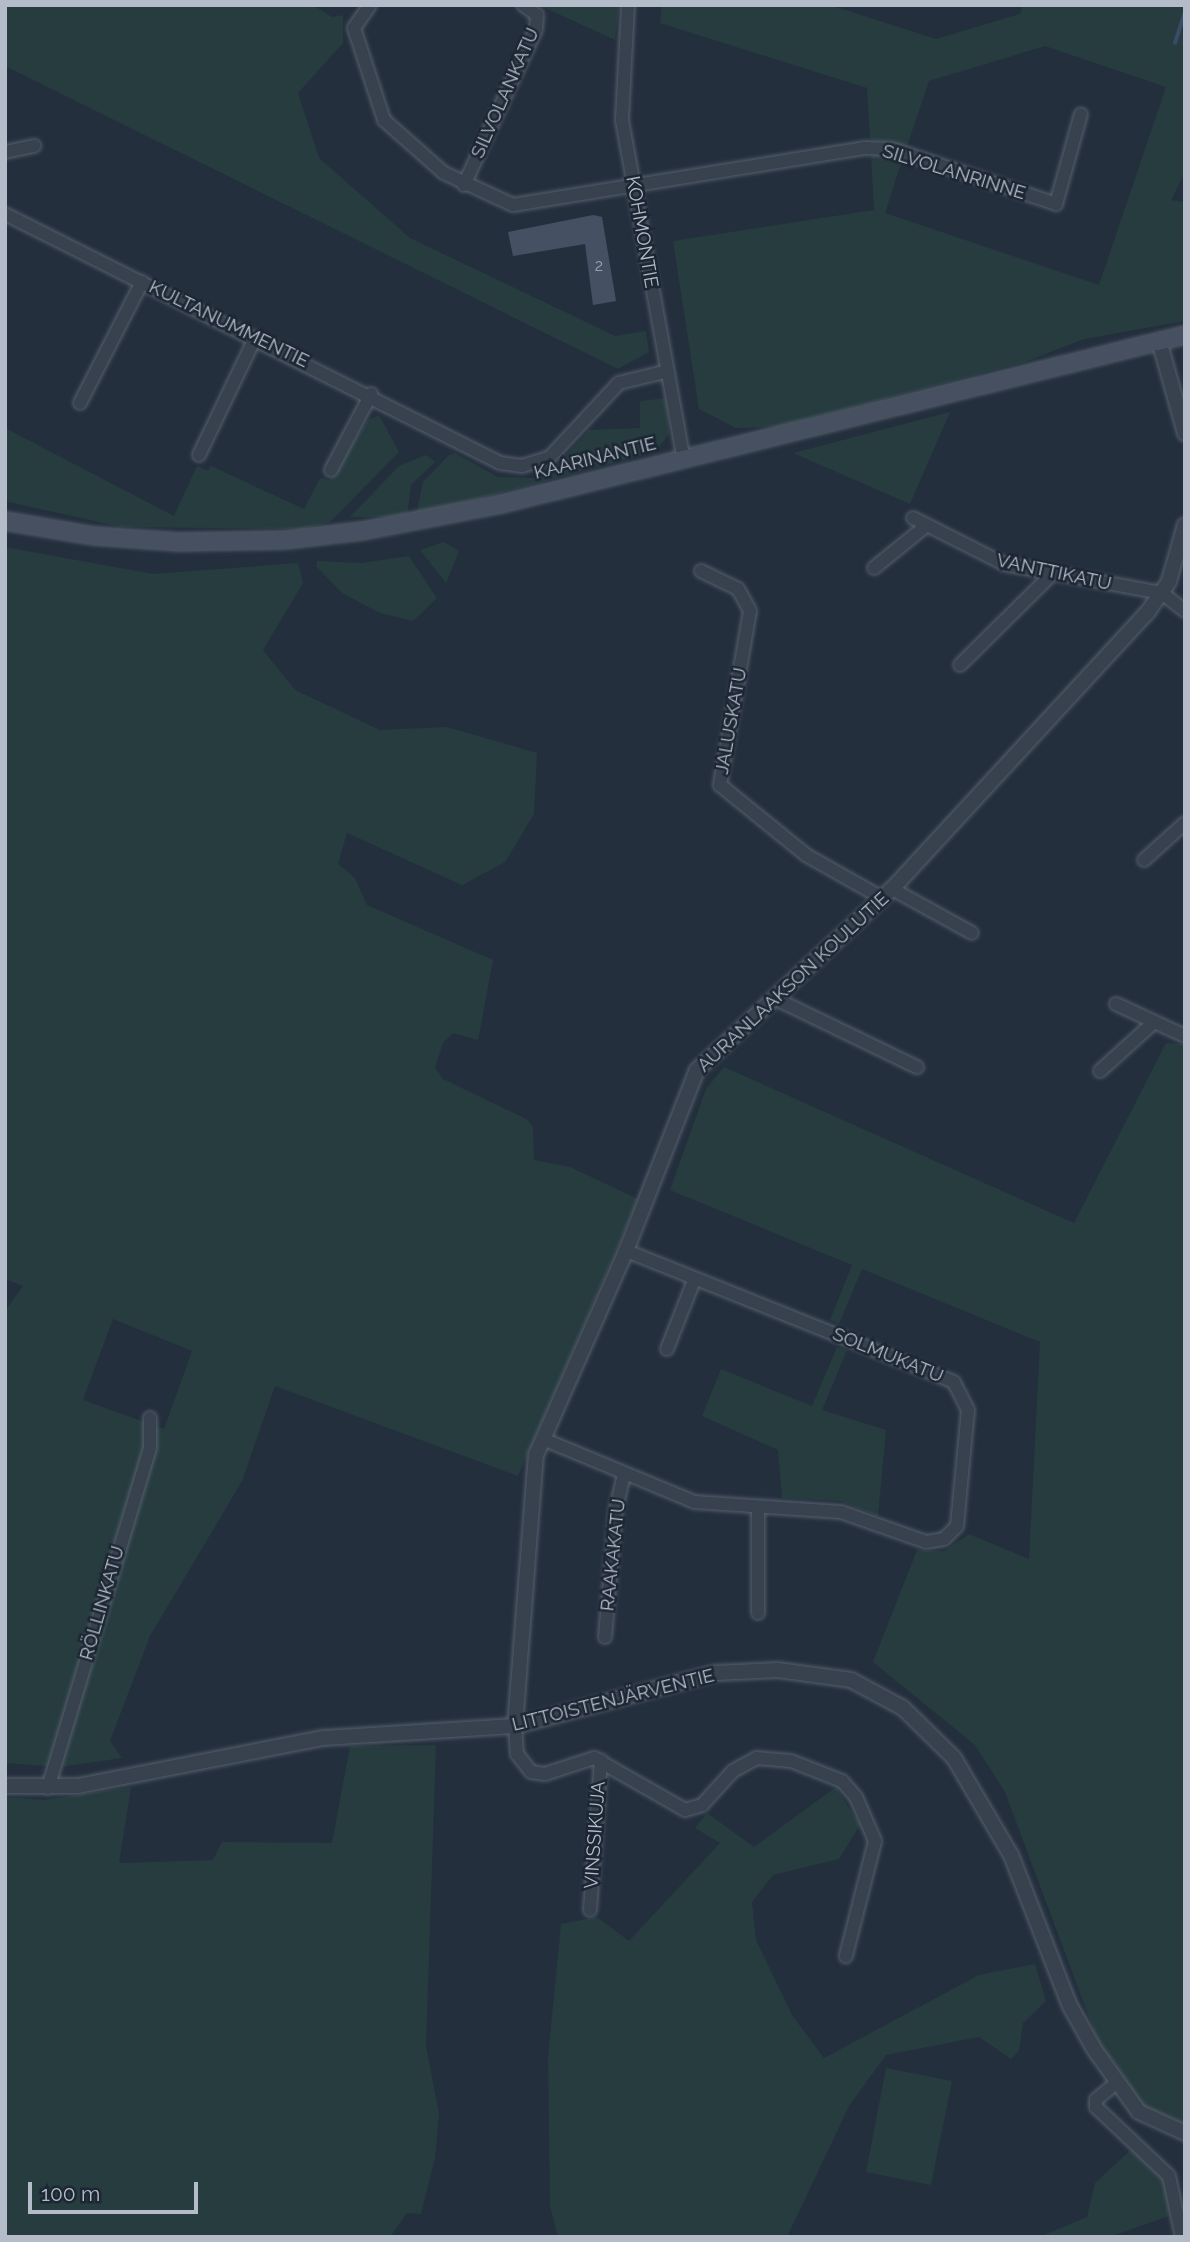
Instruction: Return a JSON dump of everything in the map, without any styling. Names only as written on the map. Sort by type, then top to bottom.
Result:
[{"type":"main road","name":"KAARINANTIE","points":[[5,521],[133,540],[299,539],[495,505],[1185,335]]},
{"type":"street","points":[[370,5],[354,28],[382,114],[444,173],[500,202],[527,205],[633,183]]},
{"type":"street","name":"SILVOLANKATU","points":[[464,185],[536,29],[537,15],[523,5]]},
{"type":"street","name":"KOHMONTIE","points":[[628,5],[620,96],[633,183],[683,457]]},
{"type":"street","name":"SILVOLANRINNE","points":[[633,183],[885,148],[1056,204],[1081,114]]},
{"type":"street","points":[[5,152],[34,146]]},
{"type":"street","name":"KULTANUMMENTIE","points":[[5,214],[371,394],[450,439],[500,463],[531,465],[558,450],[619,383],[668,371]]},
{"type":"street","points":[[80,403],[142,282]]},
{"type":"street","points":[[199,455],[255,338]]},
{"type":"street","points":[[1159,340],[1185,433]]},
{"type":"street","points":[[331,470],[371,394]]},
{"type":"street","name":"VANTTIKATU","points":[[913,518],[990,559],[1051,575],[1162,593]]},
{"type":"street","points":[[874,568],[926,525]]},
{"type":"street","name":"AURANLAAKSON KOULUTIE","points":[[515,1727],[530,1489],[543,1439],[626,1251],[697,1070],[887,893],[1162,593],[1185,525]]},
{"type":"street","name":"JALUSKATU","points":[[701,571],[738,589],[750,611],[720,785],[806,855],[887,893]]},
{"type":"street","points":[[960,665],[1051,575]]},
{"type":"street","points":[[1162,593],[1185,611]]},
{"type":"street","points":[[1144,860],[1185,823]]},
{"type":"street","points":[[887,893],[972,933]]},
{"type":"street","points":[[774,998],[917,1066]]},
{"type":"street","points":[[1116,1004],[1152,1024],[1185,1036]]},
{"type":"street","points":[[1100,1071],[1152,1024]]},
{"type":"street","name":"SOLMUKATU","points":[[543,1439],[694,1502],[833,1511],[918,1541],[944,1539],[960,1515],[967,1399],[945,1377],[626,1251]]},
{"type":"street","points":[[667,1349],[695,1278]]},
{"type":"street","name":"RÖLLINKATU","points":[[48,1788],[150,1447],[150,1418]]},
{"type":"street","name":"RAAKAKATU","points":[[605,1637],[616,1509],[624,1474]]},
{"type":"street","points":[[758,1507],[758,1613]]},
{"type":"street","name":"LITTOISTENJÄRVENTIE","points":[[5,1786],[48,1788],[323,1738],[515,1727],[716,1673],[803,1671],[869,1686],[924,1726],[970,1779],[1011,1855],[1070,2006],[1116,2083],[1147,2118],[1185,2133]]},
{"type":"street","points":[[515,1727],[517,1754],[531,1772],[545,1774],[589,1758],[601,1760],[685,1810],[702,1805],[733,1771],[756,1758],[791,1760],[842,1781],[856,1797],[875,1841],[846,1956]]},
{"type":"street","name":"VINSSIKUJA","points":[[590,1910],[601,1760]]},
{"type":"street","points":[[1116,2083],[1096,2100],[1096,2106],[1148,2150],[1176,2193],[1182,2237]]},
{"type":"green space","points":[[5,5],[313,5],[332,17],[343,15],[343,43],[298,93],[319,158],[410,238],[615,336],[646,331],[649,352],[618,369],[5,66]]},
{"type":"green space","points":[[538,5],[619,5],[615,40],[552,11]]},
{"type":"green space","points":[[662,5],[830,5],[936,39],[1020,14],[1023,5],[1185,5],[1185,172],[1171,200],[1185,202],[1185,321],[1084,339],[1025,362],[776,427],[736,428],[699,409],[673,241],[874,210],[871,154],[882,154],[902,160],[885,213],[1099,285],[1166,87],[1045,46],[929,81],[907,146],[870,139],[867,88],[660,23]]},
{"type":"green space","points":[[668,398],[669,434],[655,452],[416,515],[423,482],[449,455],[455,453],[498,477],[535,478],[553,470],[589,430],[640,428],[640,401]]},
{"type":"green space","points":[[950,412],[910,504],[793,453]]},
{"type":"green space","points":[[379,415],[399,452],[330,522],[304,529],[121,527],[5,501],[5,428],[174,516],[197,466],[208,471],[211,466],[304,509],[320,478],[329,480],[368,420]]},
{"type":"green space","points":[[426,455],[435,462],[411,485],[407,517],[350,517],[399,466]]},
{"type":"green space","points":[[444,542],[459,551],[446,583],[420,550]]},
{"type":"green space","points":[[5,547],[153,574],[298,563],[303,583],[263,650],[295,690],[380,730],[447,727],[537,753],[534,814],[505,862],[462,885],[347,833],[338,864],[355,878],[367,905],[493,960],[478,1040],[453,1033],[443,1043],[435,1067],[443,1079],[526,1119],[533,1127],[534,1160],[570,1167],[638,1199],[518,1476],[275,1386],[242,1481],[150,1636],[110,1741],[122,1758],[60,1767],[5,1763],[5,1311],[23,1286],[5,1279]],"holes":[[[113,1319],[192,1351],[164,1429],[83,1400]]]},
{"type":"green space","points":[[409,556],[437,598],[413,621],[380,613],[342,593],[316,566],[317,561],[361,563]]},
{"type":"green space","points":[[1166,1043],[1185,1044],[1185,2124],[1139,2104],[1112,2059],[1102,2052],[1005,1792],[975,1745],[873,1662],[917,1550],[944,1551],[969,1534],[1029,1559],[1040,1342],[862,1269],[839,1324],[830,1320],[852,1265],[670,1190],[706,1089],[724,1067],[1074,1223]]},
{"type":"green space","points":[[837,1347],[847,1350],[822,1410],[886,1430],[878,1516],[840,1501],[782,1498],[778,1450],[702,1416],[721,1369],[812,1406]]},
{"type":"green space","points":[[436,1745],[426,2046],[439,2114],[435,2158],[421,2214],[407,2213],[390,2237],[5,2237],[5,1797],[44,1800],[131,1787],[119,1863],[213,1860],[222,1842],[332,1843],[350,1746]]},
{"type":"green space","points":[[836,1787],[860,1825],[839,1859],[773,1875],[752,1902],[756,1940],[792,2015],[824,2058],[979,1975],[1035,1964],[1046,2001],[1023,2023],[1019,2051],[1011,2059],[979,2037],[886,2055],[849,2106],[787,2237],[558,2237],[550,2206],[548,2057],[561,1924],[597,1917],[629,1941],[720,1843],[695,1828],[707,1813],[754,1847]]},
{"type":"green space","points":[[886,2068],[952,2081],[931,2185],[866,2172]]},
{"type":"green space","points":[[1134,2147],[1159,2172],[1167,2189],[1169,2216],[1109,2237],[1039,2237],[1087,2217],[1095,2183]]},
{"type":"building","points":[[593,215],[602,217],[616,301],[593,305],[585,244],[513,256],[508,232]]},
{"type":"waterway","points":[[1175,43],[1185,12]]}]
